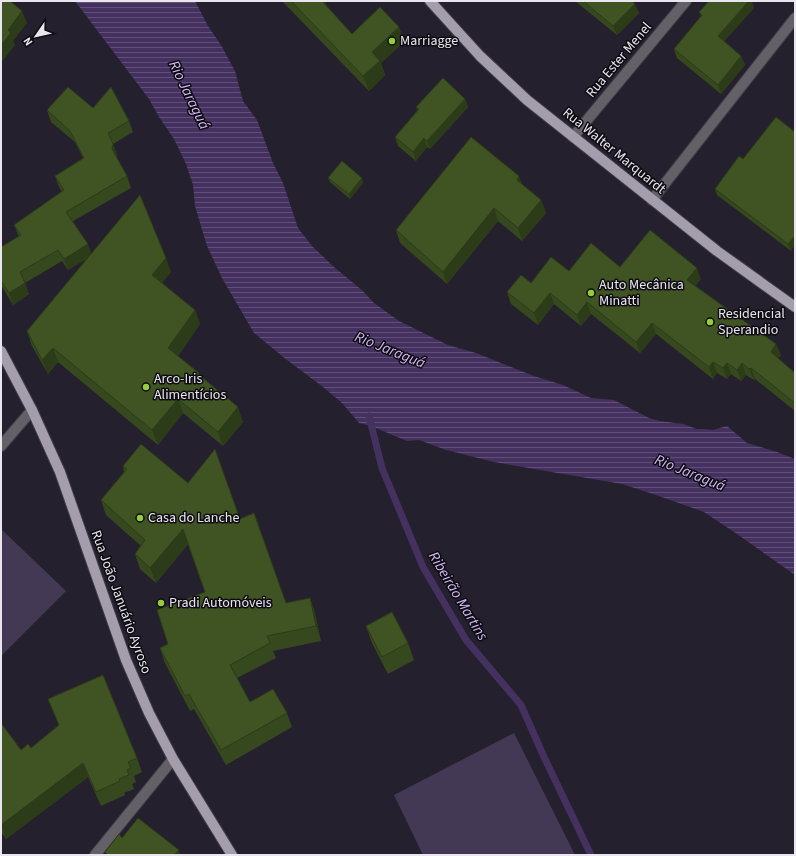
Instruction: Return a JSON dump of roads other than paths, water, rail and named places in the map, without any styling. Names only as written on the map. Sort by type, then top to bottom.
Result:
[{"type":"main road","name":"Rua Walter Marquardt","points":[[430,1],[480,56],[527,100],[717,251],[795,307]]},
{"type":"main road","name":"Rua João Januário Ayroso","points":[[1,350],[32,410],[60,472],[126,660],[149,713],[173,759],[232,855]]},
{"type":"street","name":"Rua Ester Menel","points":[[573,137],[686,1]]},
{"type":"street","points":[[652,200],[795,18]]},
{"type":"street","points":[[1,446],[32,410]]},
{"type":"street","points":[[94,855],[173,759]]},
{"type":"water","name":"Rio Jaraguá","points":[[75,1],[195,1],[235,71],[243,101],[257,120],[273,163],[283,183],[298,228],[312,246],[334,267],[363,291],[374,303],[399,321],[448,345],[476,353],[534,376],[563,385],[591,398],[614,400],[649,418],[683,424],[697,429],[713,430],[727,426],[747,443],[795,459],[795,575],[704,512],[656,495],[622,484],[494,462],[446,450],[419,440],[407,441],[371,426],[359,423],[342,403],[254,333],[222,278],[207,246],[195,206],[193,185],[186,164],[174,139],[149,99]]},
{"type":"waterway","name":"Ribeirão Martins","points":[[369,416],[382,468],[423,567],[466,640],[521,705],[591,855]]},
{"type":"place","name":"Marriagge","points":[[392,41]]},
{"type":"place","name":"Auto Mecânica Minatti","points":[[591,293]]},
{"type":"place","name":"Residencial Sperandio","points":[[710,322]]},
{"type":"place","name":"Arco-Iris Alimentícios","points":[[146,387]]},
{"type":"place","name":"Casa do Lanche","points":[[140,518]]},
{"type":"place","name":"Pradi Automóveis","points":[[161,603]]}]
